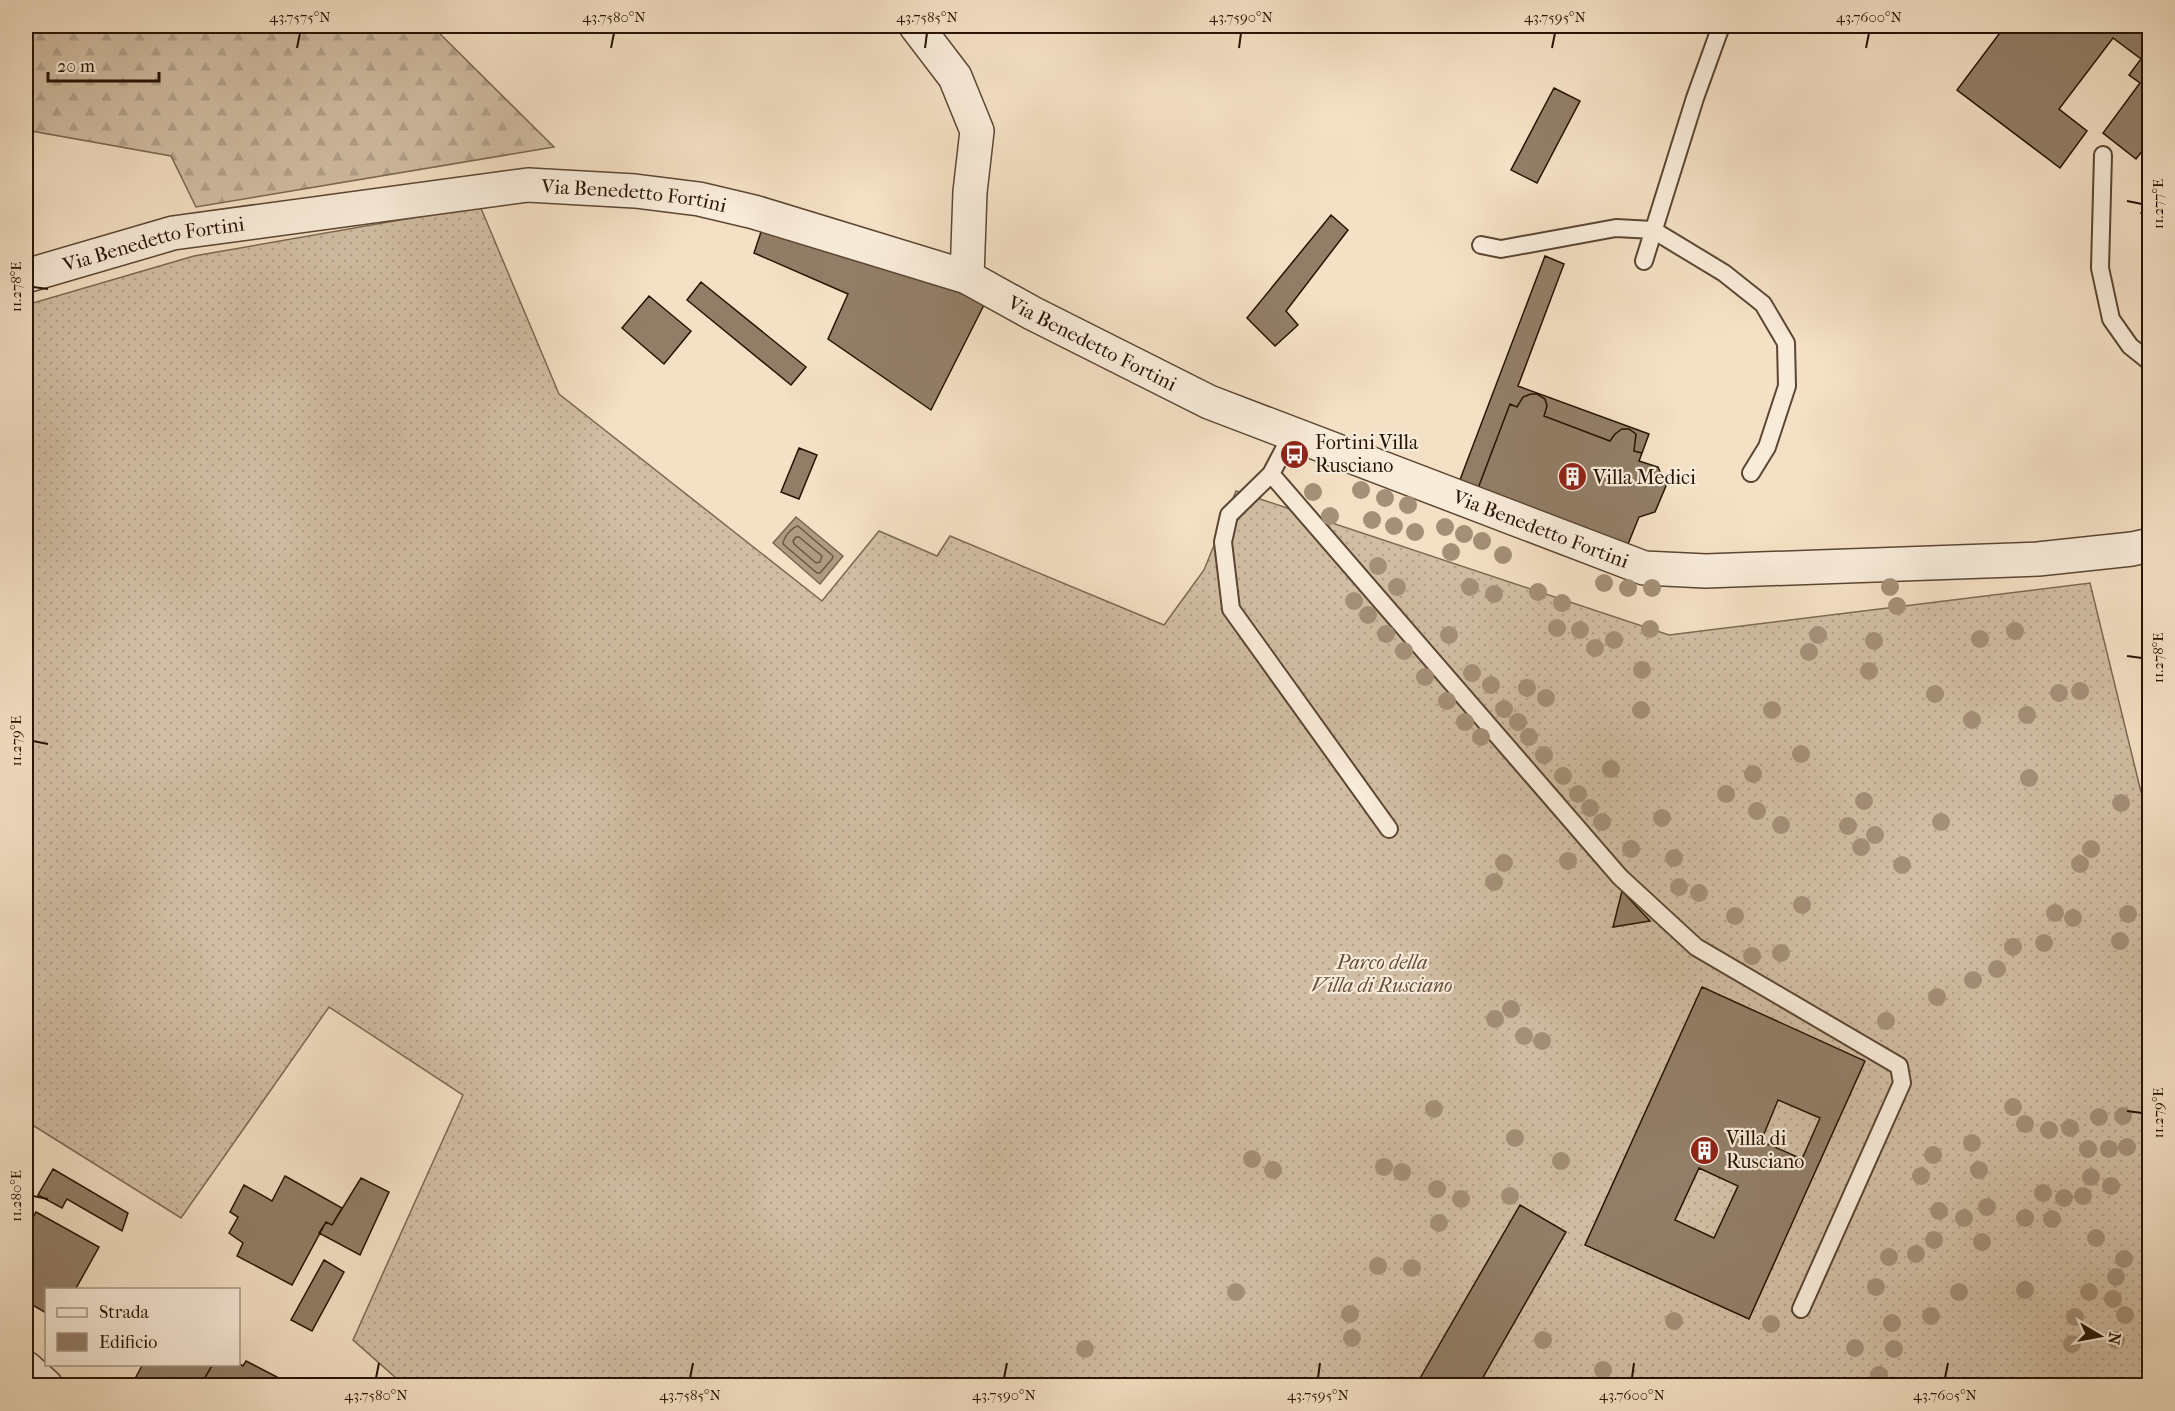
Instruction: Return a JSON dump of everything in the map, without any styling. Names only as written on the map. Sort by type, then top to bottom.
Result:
[{"type":"street","points":[[916,26],[956,77],[977,131],[970,192],[967,277]]},
{"type":"street","name":"Via Benedetto Fortini","points":[[26,276],[173,233],[528,184],[635,191],[699,199],[754,212],[967,277],[1032,313],[1209,402],[1644,568],[1706,572],[2038,559],[2150,545]]},
{"type":"street","points":[[26,1368],[46,1386]]},
{"type":"lane","points":[[1644,261],[1695,98],[1721,26]]},
{"type":"lane","points":[[2103,155],[2100,268],[2111,319],[2130,346],[2150,362]]},
{"type":"lane","points":[[1480,245],[1501,249],[1616,228],[1653,230],[1724,273],[1763,304],[1786,343],[1787,386],[1767,447],[1751,472]]},
{"type":"lane","points":[[1292,434],[1271,474],[1229,515],[1223,542],[1231,609],[1389,829]]},
{"type":"lane","points":[[1271,474],[1620,878],[1696,947],[1899,1066],[1902,1083],[1801,1309]]},
{"type":"green space","points":[[26,26],[432,26],[554,147],[196,207],[171,156],[26,130]]},
{"type":"green space","name":"Parco della Villa di Rusciano","points":[[480,206],[559,394],[822,601],[879,531],[937,556],[950,536],[1164,625],[1204,570],[1236,491],[1669,635],[2090,583],[2141,792],[2149,793],[2149,1385],[404,1385],[353,1340],[463,1095],[329,1007],[181,1218],[26,1121],[26,305],[194,256]]},
{"type":"water","points":[[796,517],[843,556],[820,584],[773,543]]},
{"type":"building","points":[[2005,26],[2150,26],[2150,141],[2136,159],[2103,133],[2140,83],[2129,75],[2141,59],[2113,38],[2059,109],[2087,131],[2060,168],[1957,90]]},
{"type":"building","points":[[1554,88],[1580,101],[1537,183],[1511,170]]},
{"type":"building","points":[[2150,201],[2150,219],[2141,213]]},
{"type":"building","points":[[1331,215],[1348,230],[1286,311],[1298,325],[1275,346],[1247,318]]},
{"type":"building","points":[[762,229],[916,275],[985,303],[931,410],[828,339],[848,294],[754,253]]},
{"type":"building","points":[[1545,256],[1564,264],[1518,386],[1649,434],[1642,453],[1634,451],[1636,434],[1629,429],[1622,429],[1610,441],[1544,416],[1547,406],[1545,399],[1537,394],[1531,394],[1523,397],[1517,407],[1510,404],[1477,491],[1458,485]]},
{"type":"building","points":[[701,282],[806,367],[791,385],[687,300]]},
{"type":"building","points":[[649,296],[691,331],[664,364],[622,328]]},
{"type":"building","name":"Villa Medici","points":[[1537,394],[1545,399],[1547,406],[1544,416],[1610,441],[1622,429],[1629,429],[1636,434],[1634,451],[1642,453],[1639,461],[1658,467],[1666,486],[1655,512],[1639,517],[1626,549],[1477,491],[1510,404],[1517,407],[1523,397]]},
{"type":"building","points":[[799,448],[817,455],[799,499],[781,492]]},
{"type":"building","points":[[1622,891],[1650,921],[1613,927]]},
{"type":"building","name":"Villa di Rusciano","points":[[1702,987],[1865,1061],[1749,1319],[1585,1245]],"holes":[[[1778,1100],[1820,1118],[1802,1159],[1761,1141]],[[1699,1168],[1738,1186],[1714,1238],[1675,1220]]]},
{"type":"building","points":[[53,1169],[128,1213],[122,1231],[67,1199],[62,1208],[38,1195]]},
{"type":"building","points":[[285,1176],[342,1208],[332,1225],[326,1222],[292,1285],[237,1256],[243,1243],[229,1233],[238,1217],[230,1212],[244,1185],[272,1201]]},
{"type":"building","points":[[361,1178],[389,1192],[360,1255],[319,1233],[326,1222],[332,1225]]},
{"type":"building","points":[[1520,1205],[1566,1232],[1478,1386],[1428,1386],[1419,1380]]},
{"type":"building","points":[[36,1212],[99,1247],[76,1288],[45,1288],[45,1312],[26,1301],[26,1231]]},
{"type":"building","points":[[324,1260],[344,1272],[312,1331],[291,1320]]},
{"type":"building","points":[[246,1361],[279,1378],[274,1386],[200,1386],[212,1366],[243,1366]]},
{"type":"building","points":[[142,1366],[212,1366],[200,1386],[131,1386]]},
{"type":"place","name":"Fortini Villa Rusciano","points":[[1294,454]]},
{"type":"place","name":"Villa Medici","points":[[1572,477]]},
{"type":"place","name":"Villa di Rusciano","points":[[1705,1150]]}]
